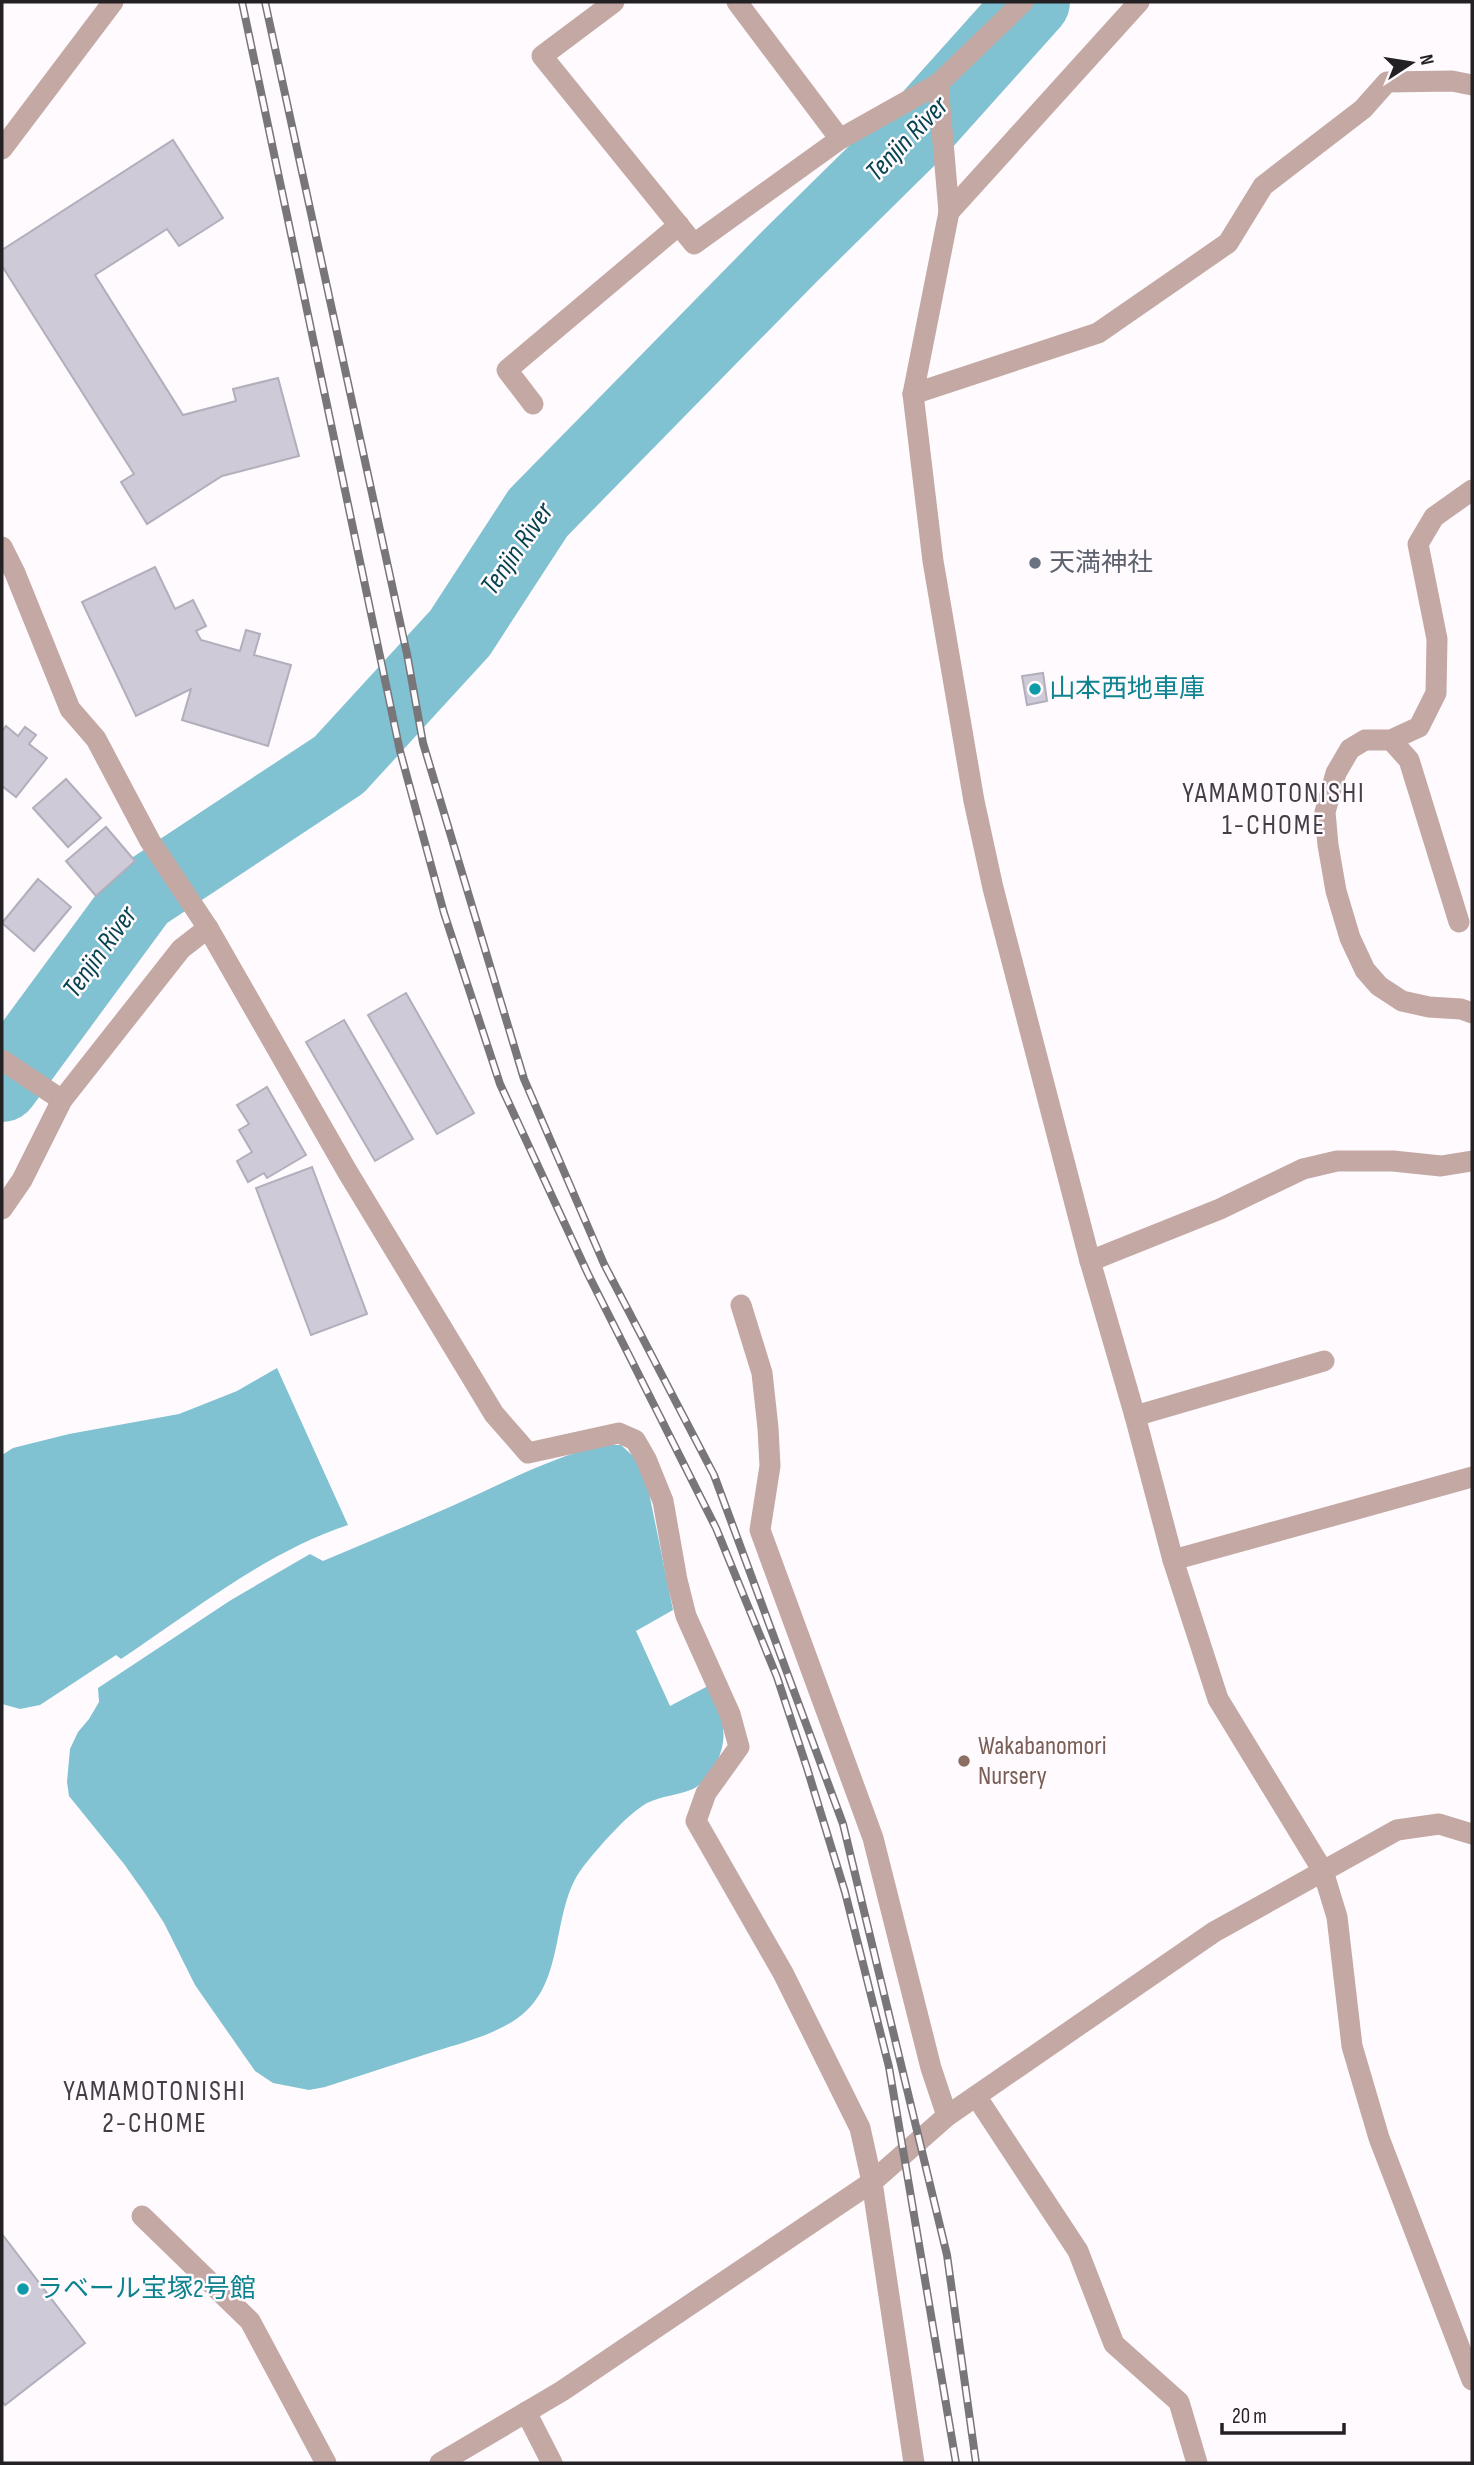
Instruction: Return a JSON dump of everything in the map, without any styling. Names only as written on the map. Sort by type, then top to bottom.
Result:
[{"type":"street","points":[[2,149],[113,2]]},
{"type":"street","points":[[614,2],[542,56],[694,244],[840,139],[938,84],[1023,2]]},
{"type":"street","points":[[737,2],[840,139]]},
{"type":"street","points":[[949,212],[1139,2]]},
{"type":"street","points":[[913,394],[1098,333],[1228,243],[1263,186],[1363,109],[1387,82],[1452,81],[1472,85]]},
{"type":"street","points":[[938,84],[949,212],[913,394],[933,561],[974,801],[993,888],[1090,1261],[1173,1560],[1218,1699],[1323,1871],[1337,1917],[1352,2046],[1371,2111],[1472,2380]]},
{"type":"street","points":[[533,404],[507,369],[679,225]]},
{"type":"street","points":[[1472,490],[1434,517],[1418,544],[1437,639],[1436,693],[1419,727],[1391,740],[1365,740],[1350,749],[1336,773],[1325,812],[1336,891],[1350,938],[1366,970],[1380,986],[1402,1000],[1472,1013]]},
{"type":"street","points":[[2,547],[70,709],[96,739],[150,841],[208,928],[347,1171],[494,1414],[528,1453],[619,1433],[635,1440],[646,1459],[663,1501],[686,1616],[730,1714],[739,1747],[706,1793],[696,1821],[783,1973],[860,2128],[872,2182],[914,2463]]},
{"type":"street","points":[[1391,740],[1409,760],[1459,922]]},
{"type":"street","points":[[2,1209],[22,1180],[62,1100],[181,949],[208,928]]},
{"type":"street","points":[[2,1060],[62,1100]]},
{"type":"street","points":[[1090,1261],[1220,1209],[1303,1169],[1337,1161],[1393,1161],[1441,1166],[1472,1161]]},
{"type":"street","points":[[741,1305],[762,1373],[768,1428],[770,1466],[760,1530],[873,1838],[931,2068],[947,2116]]},
{"type":"street","points":[[1135,1416],[1324,1361]]},
{"type":"street","points":[[1173,1560],[1472,1477]]},
{"type":"street","points":[[440,2463],[562,2391],[872,2182],[947,2116],[1214,1933],[1396,1830],[1439,1824],[1472,1834]]},
{"type":"street","points":[[976,2096],[1078,2252],[1114,2344],[1180,2402],[1197,2463]]},
{"type":"street","points":[[142,2216],[250,2321],[326,2463]]},
{"type":"street","points":[[526,2413],[552,2463]]},
{"type":"water","points":[[277,1368],[348,1525],[259,1567],[121,1659],[116,1655],[40,1705],[20,1709],[2,1704],[2,1455],[13,1448],[69,1434],[179,1414],[237,1391]]},
{"type":"water","points":[[601,1445],[621,1445],[634,1457],[647,1483],[673,1610],[636,1631],[670,1706],[708,1686],[724,1735],[715,1766],[693,1789],[652,1801],[639,1808],[613,1832],[583,1867],[566,1902],[553,1962],[546,1981],[537,1998],[515,2020],[471,2040],[325,2087],[309,2090],[273,2083],[255,2071],[195,1985],[164,1923],[146,1895],[69,1796],[67,1782],[70,1749],[78,1732],[99,1702],[98,1688],[231,1600],[310,1554],[323,1561],[543,1465]]},
{"type":"building","points":[[173,140],[223,218],[179,246],[167,229],[95,275],[183,415],[236,401],[233,389],[278,378],[299,456],[222,476],[147,524],[121,482],[134,474],[2,266],[2,250]]},
{"type":"building","points":[[155,567],[175,609],[193,600],[206,626],[196,631],[201,640],[240,651],[246,630],[260,634],[254,655],[291,665],[268,746],[182,720],[191,689],[136,716],[82,602]]},
{"type":"building","name":"山本西地車庫","points":[[1043,673],[1047,701],[1027,705],[1022,676]]},
{"type":"building","points":[[6,726],[18,736],[25,727],[36,735],[29,744],[47,758],[16,797],[2,786],[2,731]]},
{"type":"building","points":[[66,779],[101,818],[68,847],[33,808]]},
{"type":"building","points":[[106,827],[135,861],[96,896],[66,861]]},
{"type":"building","points":[[38,879],[71,907],[34,951],[2,923]]},
{"type":"building","points":[[406,993],[474,1113],[437,1134],[368,1015]]},
{"type":"building","points":[[344,1020],[413,1139],[375,1161],[306,1042]]},
{"type":"building","points":[[267,1087],[306,1155],[267,1178],[264,1173],[248,1182],[237,1161],[252,1152],[239,1130],[249,1124],[237,1105]]},
{"type":"building","points":[[312,1167],[367,1314],[311,1335],[256,1188]]},
{"type":"building","name":"ラベール宝塚2号館","points":[[2,2234],[85,2343],[5,2405],[2,2401]]},
{"type":"waterway","name":"Tenjin River","points":[[2,1085],[141,896],[339,765],[460,633],[538,513],[790,256],[921,127],[1033,2]]},
{"type":"railway","points":[[242,2],[400,751],[444,913],[500,1084],[588,1274],[716,1528],[777,1677],[845,1892],[889,2067],[956,2463]]},
{"type":"railway","points":[[265,2],[407,654],[423,743],[524,1079],[604,1264],[714,1475],[843,1824],[947,2255],[976,2463]]},
{"type":"place","name":"天満神社","points":[[1035,563]]},
{"type":"place","name":"山本西地車庫","points":[[1035,689]]},
{"type":"place","name":"Wakabanomori Nursery","points":[[964,1761]]},
{"type":"place","name":"ラベール宝塚2号館","points":[[23,2289]]},
{"type":"district","name":"YAMAMOTONISHI 1-CHOME","points":[[1274,809]]},
{"type":"district","name":"YAMAMOTONISHI 2-CHOME","points":[[155,2107]]}]
